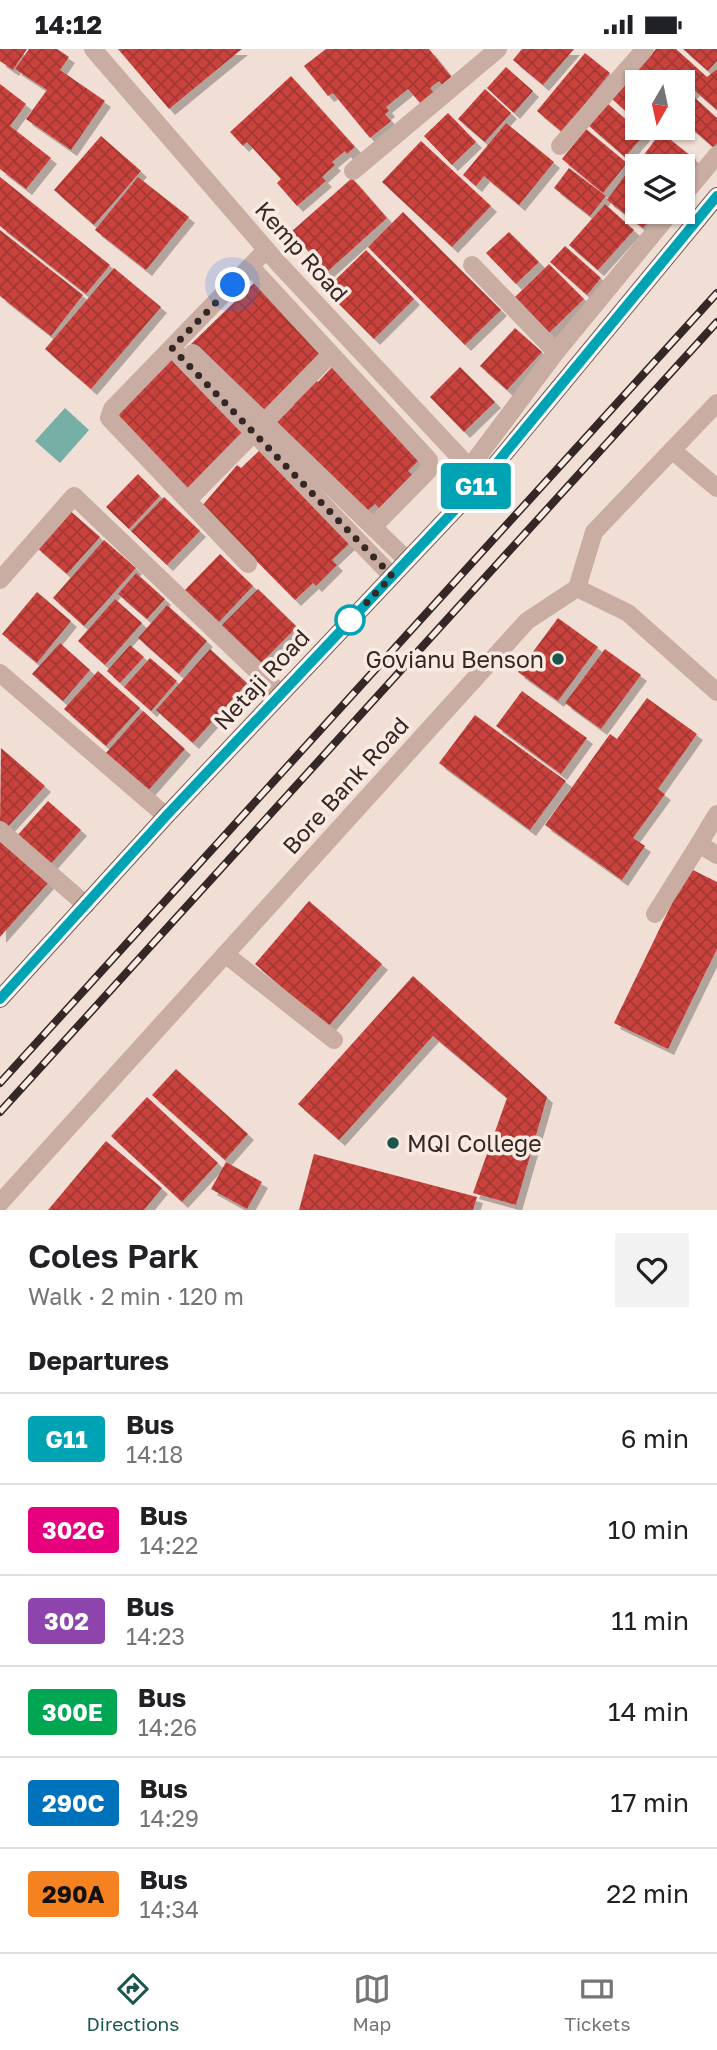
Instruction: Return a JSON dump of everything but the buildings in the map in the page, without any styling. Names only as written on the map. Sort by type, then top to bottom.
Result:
[{"type":"main road","name":"Netaji Road","points":[[0,999],[166,816],[407,560],[476,474],[717,196]]},
{"type":"street","name":"Kemp Road","points":[[93,49],[266,250],[476,474]]},
{"type":"street","points":[[354,171],[498,49]]},
{"type":"street","points":[[560,146],[645,49]]},
{"type":"street","points":[[695,181],[717,155]]},
{"type":"street","points":[[476,474],[556,352],[661,224]]},
{"type":"street","points":[[248,564],[109,418],[112,409],[266,250]]},
{"type":"street","points":[[472,265],[556,352]]},
{"type":"street","points":[[251,267],[429,460],[428,471],[373,527]]},
{"type":"street","points":[[176,344],[259,427],[392,576]]},
{"type":"street","points":[[188,501],[331,354]]},
{"type":"street","points":[[717,403],[594,532],[577,588],[628,613],[717,692]]},
{"type":"street","points":[[259,427],[407,560]]},
{"type":"street","points":[[672,450],[717,488]]},
{"type":"street","points":[[0,580],[74,496],[281,694]]},
{"type":"street","name":"Bore Bank Road","points":[[6,1205],[225,954],[527,621],[577,588]]},
{"type":"street","points":[[0,673],[166,816]]},
{"type":"street","points":[[655,914],[717,814]]},
{"type":"street","points":[[0,830],[86,905]]},
{"type":"street","points":[[699,844],[717,855]]},
{"type":"street","points":[[225,954],[334,1040]]},
{"type":"water","points":[[65,408],[89,430],[60,463],[35,441]]},
{"type":"railway","points":[[0,1083],[717,293]]},
{"type":"railway","points":[[0,1112],[717,322]]},
{"type":"bus line","name":"G11","points":[[0,999],[166,816],[482,481],[717,196]]},
{"type":"place","name":"Govianu Benson","points":[[558,659]]},
{"type":"place","name":"MQI College","points":[[393,1143]]},
{"type":"route","points":[[233,285],[172,348],[392,576],[350,620]]}]
